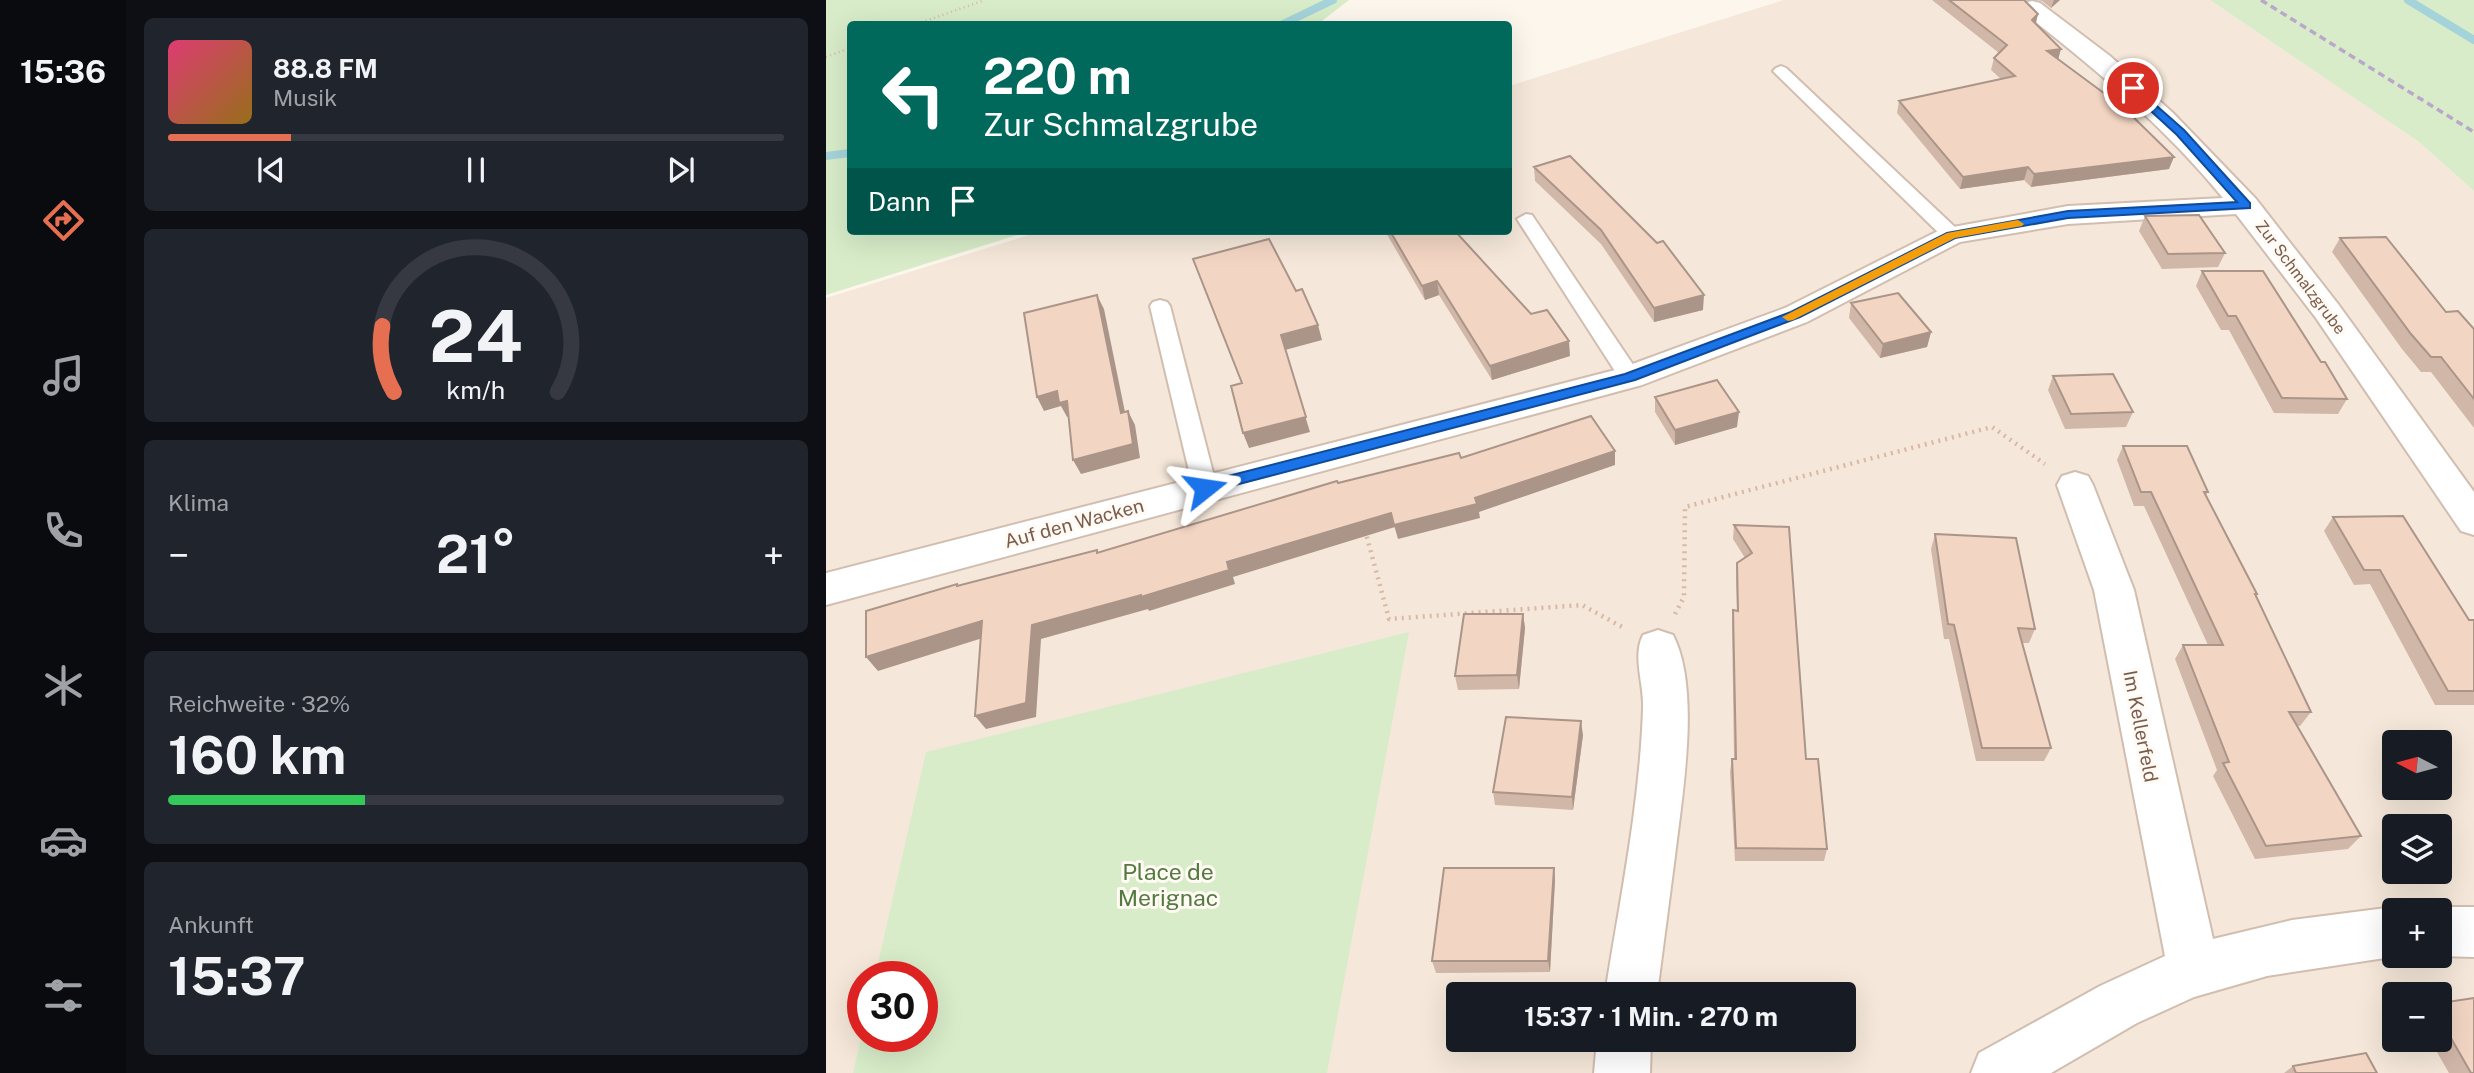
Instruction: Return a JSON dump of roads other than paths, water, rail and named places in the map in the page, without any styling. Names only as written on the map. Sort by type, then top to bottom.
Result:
[{"type":"street","name":"Zur Schmalzgrube","points":[[2032,8],[2105,64],[2181,132],[2246,205],[2341,331],[2474,521]]},
{"type":"street","name":"Auf den Wacken","points":[[826,589],[1630,377],[1796,315],[1952,235],[2068,215],[2246,205]]},
{"type":"street","name":"Im Kellerfeld","points":[[2075,485],[2114,590],[2194,971]]},
{"type":"street","points":[[1633,982],[1664,762],[1665,702],[1658,646]]},
{"type":"street","points":[[2452,932],[2474,932]]},
{"type":"street","points":[[1999,1073],[2119,1003],[2194,971],[2306,942],[2382,934]]},
{"type":"street","points":[[1622,1073],[1623,1052]]},
{"type":"lane","points":[[1781,71],[1952,235]]},
{"type":"lane","points":[[1526,219],[1630,377]]},
{"type":"lane","points":[[1160,306],[1205,488]]},
{"type":"waterway","points":[[1289,21],[1333,0]]},
{"type":"waterway","points":[[2408,0],[2474,40]]},
{"type":"waterway","points":[[826,156],[847,153]]},
{"type":"railway","points":[[2261,0],[2474,132]]},
{"type":"park label","name":"Place de Merignac","points":[[1168,885]]}]
